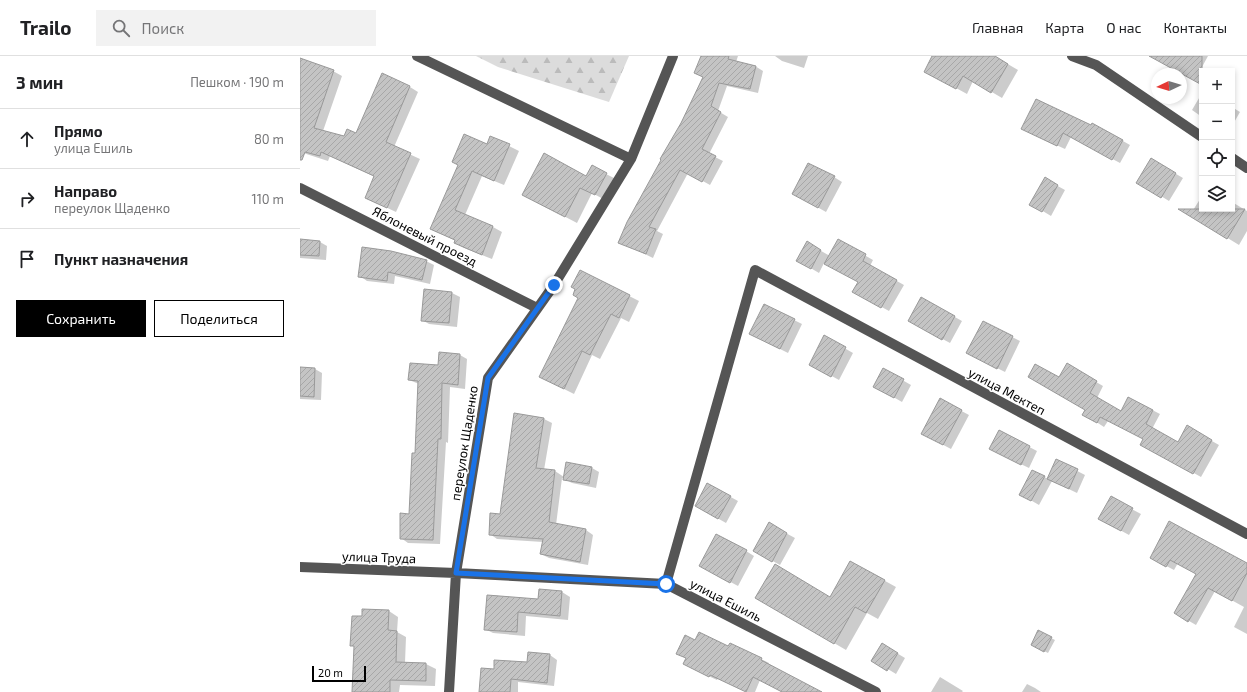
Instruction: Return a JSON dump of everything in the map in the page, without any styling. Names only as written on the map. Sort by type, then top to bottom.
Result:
[{"type":"street","points":[[417,56],[631,159]]},
{"type":"street","name":"переулок Щаденко","points":[[449,692],[456,573],[488,378],[554,285],[631,159],[673,56]]},
{"type":"street","points":[[1072,56],[1096,65],[1199,135]]},
{"type":"street","points":[[1235,160],[1247,168]]},
{"type":"street","name":"Яблоневый проезд","points":[[300,188],[537,308]]},
{"type":"street","name":"улица Мектеп","points":[[666,584],[755,270],[1247,534]]},
{"type":"street","name":"улица Труда","points":[[300,567],[456,573]]},
{"type":"street","name":"улица Ешиль","points":[[456,573],[666,584],[876,692]]},
{"type":"green space","points":[[476,56],[629,56],[609,102],[498,67]]},
{"type":"building","points":[[701,56],[729,56],[728,59],[756,66],[750,89],[719,83],[711,106],[721,112],[702,149],[716,156],[702,182],[680,170],[649,227],[656,229],[646,254],[618,243],[627,222],[681,123],[703,77],[694,73]]},
{"type":"building","points":[[932,56],[995,56],[1008,64],[991,93],[963,76],[956,89],[924,72]]},
{"type":"building","points":[[1149,56],[1202,56],[1202,68],[1199,68],[1199,83],[1187,77],[1187,68],[1171,68]]},
{"type":"building","points":[[300,58],[334,70],[314,128],[344,136],[347,129],[356,133],[382,73],[410,86],[386,142],[411,153],[387,208],[365,198],[374,176],[321,152],[320,156],[305,152],[302,160],[300,160]]},
{"type":"building","points":[[1036,99],[1091,125],[1092,123],[1123,140],[1112,160],[1063,133],[1057,146],[1021,129]]},
{"type":"building","points":[[464,134],[487,144],[490,136],[510,144],[494,181],[472,171],[455,210],[493,226],[482,255],[454,243],[455,240],[430,229],[458,165],[452,162]]},
{"type":"building","points":[[544,153],[586,176],[592,165],[607,173],[595,195],[580,188],[565,217],[522,195]]},
{"type":"building","points":[[1151,158],[1176,173],[1161,198],[1136,183]]},
{"type":"building","points":[[808,163],[835,176],[818,208],[792,194]]},
{"type":"building","points":[[1045,177],[1058,185],[1042,212],[1029,205]]},
{"type":"building","points":[[1178,209],[1199,209],[1199,212],[1235,212],[1235,209],[1245,209],[1227,239]]},
{"type":"building","points":[[300,239],[320,241],[319,256],[300,255]]},
{"type":"building","points":[[838,239],[866,254],[863,261],[897,280],[881,308],[852,292],[858,282],[824,264]]},
{"type":"building","points":[[807,241],[821,250],[811,269],[796,261]]},
{"type":"building","points":[[362,247],[391,251],[427,260],[422,280],[388,272],[387,281],[358,277]]},
{"type":"building","points":[[580,270],[630,295],[619,318],[611,314],[590,355],[582,351],[564,389],[539,377],[578,298],[573,295],[575,289],[571,287]]},
{"type":"building","points":[[424,289],[452,292],[449,323],[421,321]]},
{"type":"building","points":[[921,297],[955,316],[942,340],[908,321]]},
{"type":"building","points":[[764,304],[795,319],[780,349],[749,334]]},
{"type":"building","points":[[983,321],[1013,336],[997,369],[966,353]]},
{"type":"building","points":[[824,335],[846,347],[831,377],[809,365]]},
{"type":"building","points":[[439,352],[460,354],[458,385],[442,383],[441,439],[438,439],[433,540],[400,539],[400,513],[409,514],[412,453],[415,453],[418,381],[408,380],[410,363],[438,365]]},
{"type":"building","points":[[1067,363],[1097,381],[1090,393],[1121,411],[1128,397],[1153,410],[1146,424],[1178,442],[1187,425],[1212,440],[1193,474],[1140,445],[1143,439],[1100,417],[1097,423],[1082,415],[1085,410],[1028,377],[1035,364],[1059,377]]},
{"type":"building","points":[[300,367],[315,368],[314,397],[300,396]]},
{"type":"building","points":[[883,368],[904,379],[894,398],[873,387]]},
{"type":"building","points":[[940,398],[962,410],[943,445],[921,434]]},
{"type":"building","points":[[514,413],[544,418],[536,468],[555,470],[549,522],[586,529],[580,562],[540,554],[543,539],[489,535],[490,513],[500,514]]},
{"type":"building","points":[[999,430],[1030,446],[1021,465],[989,449]]},
{"type":"building","points":[[1056,459],[1078,469],[1069,489],[1047,479]]},
{"type":"building","points":[[566,462],[592,467],[589,484],[563,480]]},
{"type":"building","points":[[1032,470],[1045,476],[1031,501],[1019,495]]},
{"type":"building","points":[[707,483],[731,496],[718,519],[695,506]]},
{"type":"building","points":[[1111,496],[1133,508],[1121,531],[1098,519]]},
{"type":"building","points":[[1169,521],[1247,563],[1247,573],[1232,601],[1208,588],[1188,622],[1174,613],[1196,574],[1170,560],[1166,567],[1150,558]]},
{"type":"building","points":[[769,522],[787,533],[772,562],[753,551]]},
{"type":"building","points":[[716,534],[747,550],[730,583],[699,566]]},
{"type":"building","points":[[850,561],[885,580],[866,613],[855,607],[834,644],[755,598],[775,564],[830,597]]},
{"type":"building","points":[[539,589],[562,591],[560,616],[518,612],[517,632],[484,630],[487,595],[538,599]]},
{"type":"building","points":[[362,609],[389,610],[388,630],[397,631],[396,662],[426,663],[426,681],[390,680],[390,692],[352,692],[354,646],[350,646],[352,616],[362,616]]},
{"type":"building","points":[[1038,630],[1052,637],[1044,652],[1031,645]]},
{"type":"building","points":[[699,632],[728,646],[730,643],[762,658],[761,660],[822,692],[782,692],[753,677],[746,692],[710,675],[709,677],[683,664],[686,658],[676,654],[685,635],[695,640]]},
{"type":"building","points":[[882,643],[898,653],[887,671],[871,661]]},
{"type":"building","points":[[528,652],[550,654],[547,683],[511,679],[510,692],[479,692],[481,668],[494,669],[494,660],[527,662]]},
{"type":"route","points":[[554,285],[488,378],[456,573],[666,584]]}]
